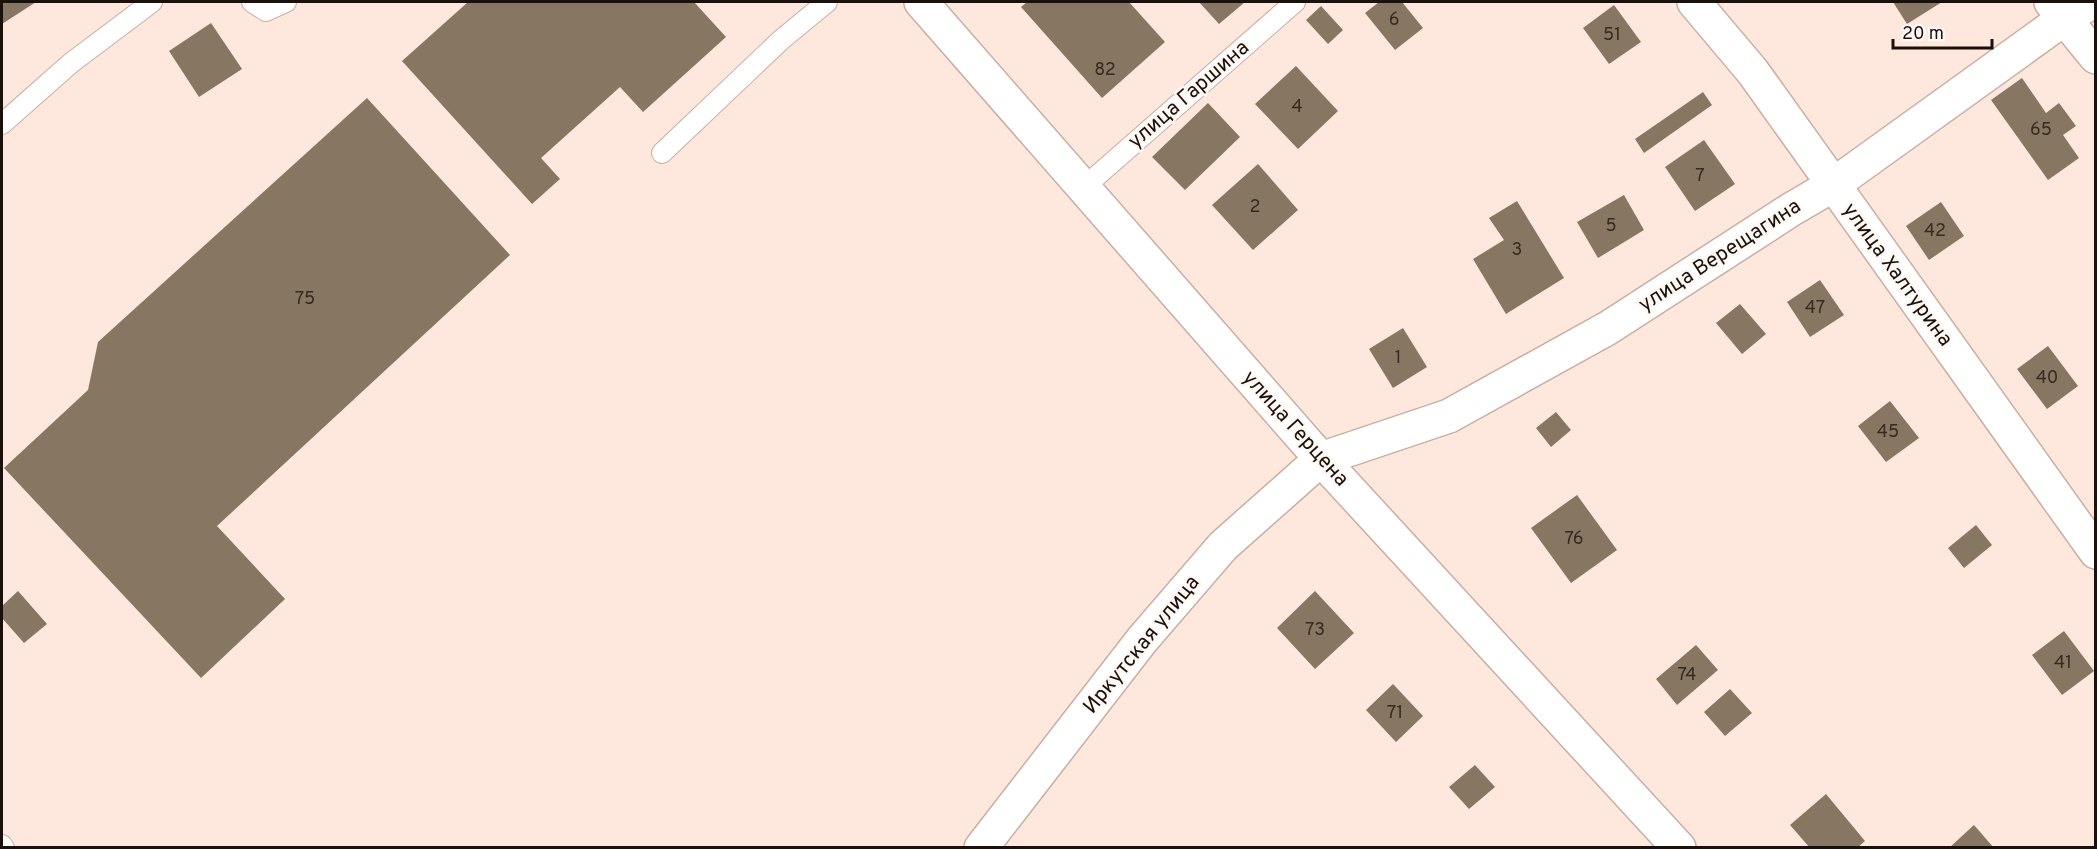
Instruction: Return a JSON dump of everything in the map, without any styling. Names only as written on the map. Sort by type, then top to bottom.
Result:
[{"type":"street","name":"улица Герцена","points":[[921,2],[1321,459],[1679,848]]},
{"type":"street","name":"улица Халтурина","points":[[1694,2],[1753,72],[2096,552]]},
{"type":"street","name":"улица Верещагина","points":[[1321,459],[1449,416],[1608,328],[1833,185],[2069,7]]},
{"type":"street","points":[[2069,7],[2096,57]]},
{"type":"street","name":"Иркутская улица","points":[[981,848],[1142,640],[1223,546],[1321,459]]},
{"type":"lane","points":[[2,124],[71,63],[152,2]]},
{"type":"lane","points":[[252,2],[266,11],[286,2]]},
{"type":"lane","points":[[662,153],[781,40],[826,2]]},
{"type":"lane","name":"улица Гаршина","points":[[1083,188],[1295,2]]},
{"type":"building","points":[[2,2],[36,2],[2,24]]},
{"type":"building","points":[[468,2],[694,2],[726,37],[643,112],[620,87],[541,158],[560,179],[532,204],[402,61]]},
{"type":"building","points":[[1027,2],[1129,2],[1165,42],[1102,98],[1021,7]]},
{"type":"building","points":[[1199,2],[1245,2],[1219,24]]},
{"type":"building","points":[[1379,2],[1402,2],[1423,28],[1395,50],[1365,13]]},
{"type":"building","points":[[1893,2],[1942,2],[1907,24]]},
{"type":"building","points":[[1614,5],[1641,42],[1609,64],[1583,28]]},
{"type":"building","points":[[1321,6],[1343,30],[1328,44],[1306,20]]},
{"type":"building","points":[[211,23],[242,69],[199,97],[169,51]]},
{"type":"building","points":[[1296,66],[1338,111],[1298,149],[1255,104]]},
{"type":"building","points":[[2022,78],[2046,113],[2059,103],[2076,126],[2063,135],[2079,158],[2048,180],[1991,100]]},
{"type":"building","points":[[1703,92],[1712,105],[1644,153],[1635,139]]},
{"type":"building","points":[[367,98],[510,255],[217,526],[285,599],[201,678],[4,468],[88,390],[98,342]]},
{"type":"building","points":[[1208,103],[1240,137],[1185,190],[1152,157]]},
{"type":"building","points":[[1704,140],[1735,184],[1695,211],[1665,167]]},
{"type":"building","points":[[1258,164],[1298,210],[1253,250],[1212,205]]},
{"type":"building","points":[[1624,195],[1644,230],[1598,258],[1577,222]]},
{"type":"building","points":[[1517,201],[1564,278],[1506,314],[1473,259],[1504,240],[1489,218]]},
{"type":"building","points":[[1941,202],[1964,236],[1929,260],[1906,226]]},
{"type":"building","points":[[1820,280],[1844,315],[1810,337],[1787,302]]},
{"type":"building","points":[[1740,304],[1766,334],[1742,354],[1716,323]]},
{"type":"building","points":[[1403,328],[1427,367],[1393,388],[1369,349]]},
{"type":"building","points":[[2048,346],[2078,386],[2047,409],[2017,369]]},
{"type":"building","points":[[1890,401],[1919,438],[1886,462],[1858,426]]},
{"type":"building","points":[[1556,412],[1571,430],[1551,447],[1536,428]]},
{"type":"building","points":[[1577,495],[1617,550],[1571,583],[1531,528]]},
{"type":"building","points":[[1976,525],[1992,545],[1964,568],[1948,548]]},
{"type":"building","points":[[18,591],[47,624],[24,643],[2,618],[2,606]]},
{"type":"building","points":[[1315,591],[1354,633],[1315,669],[1277,628]]},
{"type":"building","points":[[2064,631],[2094,671],[2062,695],[2032,655]]},
{"type":"building","points":[[1696,645],[1718,670],[1677,705],[1656,679]]},
{"type":"building","points":[[1393,684],[1423,716],[1396,742],[1366,710]]},
{"type":"building","points":[[1730,689],[1752,713],[1725,736],[1704,712]]},
{"type":"building","points":[[1475,765],[1495,787],[1469,809],[1449,787]]},
{"type":"building","points":[[1826,794],[1865,841],[1857,848],[1810,848],[1790,825]]},
{"type":"building","points":[[1974,825],[1994,848],[1949,848]]}]
